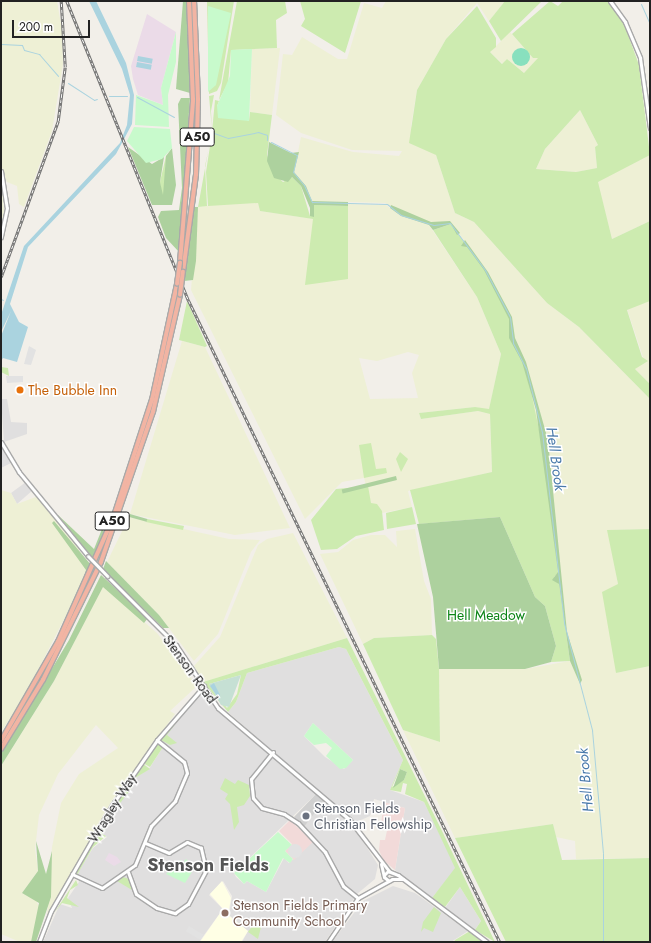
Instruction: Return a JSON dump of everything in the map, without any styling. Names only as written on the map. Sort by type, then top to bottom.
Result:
[{"type":"highway","name":"A50","points":[[1,741],[61,635],[111,523],[152,400],[177,284],[180,263],[193,100],[189,1]]},
{"type":"highway","name":"A50","points":[[1,749],[43,680],[101,562],[153,412],[180,295],[196,175],[198,100],[194,1]]},
{"type":"street","points":[[610,1],[621,14],[640,58],[650,128]]},
{"type":"street","points":[[1,171],[8,201],[1,237]]},
{"type":"street","name":"Stenson Road","points":[[1,442],[19,472],[88,556],[176,645],[218,708],[273,752],[354,824],[380,863],[393,873]]},
{"type":"street","name":"Wragley Way","points":[[39,942],[72,874],[112,805],[157,740],[204,686]]},
{"type":"street","points":[[72,874],[100,889],[128,872],[135,865],[156,818],[176,798],[187,771],[184,762],[157,740]]},
{"type":"street","points":[[273,752],[251,779],[253,798],[262,808],[284,814],[298,823],[325,852],[343,886],[358,898]]},
{"type":"street","points":[[128,872],[136,894],[172,913],[187,906],[206,873],[206,859],[196,844],[184,843],[171,853],[144,843]]},
{"type":"street","name":"Stenson Road","points":[[380,863],[384,876]]},
{"type":"street","points":[[378,888],[384,876],[389,871]]},
{"type":"street","points":[[391,880],[393,873],[403,879],[487,942]]},
{"type":"street","points":[[384,876],[391,880]]},
{"type":"street","points":[[328,942],[358,898],[391,880],[403,879]]},
{"type":"shaded area","points":[[1,1],[57,1],[62,30],[63,64],[52,131],[24,207],[19,204],[17,186],[7,182],[1,168]]},
{"type":"shaded area","points":[[386,1],[505,1],[489,21],[477,3],[446,39],[417,90],[411,126],[436,155],[455,213],[474,222],[547,303],[579,327],[650,399],[650,529],[608,530],[618,584],[616,673],[650,666],[650,858],[576,859],[575,841],[556,837],[553,824],[455,838],[403,730],[440,742],[439,669],[525,669],[570,661],[583,689],[567,634],[485,268],[451,223],[434,224],[401,214],[385,203],[312,201],[306,186],[294,172],[301,137],[353,152],[399,156],[402,151],[352,150],[301,133],[276,115],[283,54],[292,55],[302,37],[338,59],[347,59],[364,3],[382,8]]},
{"type":"shaded area","points":[[147,14],[176,32],[161,88],[163,105],[138,95],[133,79],[131,66]]},
{"type":"shaded area","points":[[510,32],[533,58],[539,58],[524,73],[507,59],[503,64],[490,52]]},
{"type":"shaded area","points":[[280,48],[272,115],[250,112],[252,49]]},
{"type":"shaded area","points":[[580,110],[598,145],[595,147],[597,168],[576,172],[536,169],[545,149]]},
{"type":"shaded area","points":[[650,155],[650,221],[612,239],[597,181]]},
{"type":"shaded area","points":[[1,179],[4,211],[1,226]]},
{"type":"shaded area","points":[[239,201],[258,203],[260,211],[314,219],[308,264],[348,279],[348,204],[386,205],[401,216],[429,225],[477,297],[501,354],[489,410],[475,407],[419,413],[421,419],[478,411],[490,414],[492,472],[408,491],[412,507],[382,513],[371,503],[364,478],[342,482],[305,519],[191,290],[198,207]],"holes":[[[408,352],[419,355],[412,373],[418,398],[370,399],[359,358],[377,361]]]},
{"type":"shaded area","points":[[650,301],[650,384],[635,369],[643,357],[627,309]]},
{"type":"shaded area","points":[[182,341],[205,347],[290,528],[235,535],[130,514]]},
{"type":"shaded area","points":[[29,346],[36,350],[31,365],[24,364]]},
{"type":"shaded area","points":[[6,376],[23,376],[23,382],[7,383]]},
{"type":"shaded area","points":[[1,399],[7,399],[11,422],[27,423],[27,434],[4,442]]},
{"type":"shaded area","points":[[1,445],[11,463],[1,468]]},
{"type":"shaded area","points":[[26,482],[33,490],[17,504],[11,493]]},
{"type":"shaded area","points":[[1,490],[11,493],[17,504],[41,495],[91,567],[24,697],[1,732]]},
{"type":"shaded area","points":[[129,517],[229,539],[260,540],[251,552],[218,634],[194,661],[159,615],[107,562]]},
{"type":"shaded area","points":[[415,529],[424,581],[431,599],[432,635],[374,638],[363,644],[320,554],[338,552],[353,540],[371,535],[385,535],[397,547],[396,531]]},
{"type":"shaded area","points":[[293,533],[347,638],[203,682],[194,666],[220,637],[258,545],[267,539]]},
{"type":"shaded area","points":[[103,586],[157,633],[197,686],[170,711],[175,714],[120,789],[47,917],[52,847],[61,803],[79,774],[118,748],[96,725],[58,774],[39,815],[35,849],[38,871],[22,893],[36,900],[40,909],[31,942],[20,942],[1,934],[1,766],[54,681]]},
{"type":"shaded area","points":[[339,647],[346,649],[403,760],[390,790],[424,802],[456,868],[432,898],[395,870],[405,808],[374,799],[370,816],[354,823],[228,712],[236,702],[247,673]],"holes":[[[313,723],[353,760],[344,769],[325,757],[304,736]]]},
{"type":"shaded area","points":[[241,675],[229,707],[221,705],[209,684]]},
{"type":"shaded area","points":[[200,693],[205,693],[219,711],[316,794],[234,873],[236,877],[244,884],[247,881],[266,892],[284,858],[289,863],[316,839],[304,827],[324,801],[352,826],[366,846],[378,865],[375,879],[357,894],[325,942],[242,942],[248,931],[229,915],[232,896],[223,881],[209,895],[223,909],[199,942],[43,942],[60,904],[72,908],[68,898],[79,882],[77,874],[93,848],[107,837],[102,834],[111,814],[135,778],[149,769],[163,747],[163,739]]},
{"type":"shaded area","points":[[316,794],[324,801],[304,827],[294,817]]},
{"type":"shaded area","points":[[384,802],[405,808],[395,870],[383,860],[379,850],[380,840],[385,840],[388,826],[381,824]]},
{"type":"shaded area","points":[[290,820],[313,842],[294,860],[285,851],[292,844],[279,831]]},
{"type":"shaded area","points":[[292,844],[298,844],[302,848],[302,854],[298,858],[292,858],[288,854],[288,848]]},
{"type":"shaded area","points":[[109,853],[117,857],[121,862],[114,866],[105,860]]},
{"type":"shaded area","name":"Stenson Fields Primary Community School","points":[[222,881],[231,898],[228,915],[248,931],[241,942],[200,942],[223,909],[210,894]]},
{"type":"shaded area","points":[[393,886],[415,893],[468,931],[451,942],[332,942],[363,901]]},
{"type":"shaded area","points":[[460,887],[481,921],[475,930],[445,908]]},
{"type":"shaded area","points":[[189,926],[204,935],[200,940],[186,931]]},
{"type":"green space","points":[[183,1],[187,1],[190,93],[176,89]]},
{"type":"green space","points":[[207,1],[234,1],[221,83],[217,91],[209,94]]},
{"type":"green space","points":[[237,1],[285,1],[287,13],[276,20],[277,48],[231,50],[228,83],[219,100]]},
{"type":"green space","points":[[300,1],[361,1],[345,53],[301,26],[305,19]]},
{"type":"green space","points":[[505,1],[542,1],[501,41],[489,21]]},
{"type":"green space","points":[[550,1],[558,6],[563,1],[607,1],[623,21],[639,65],[650,155],[598,182],[612,239],[650,221],[650,301],[627,310],[642,357],[648,361],[635,369],[650,384],[650,399],[579,327],[547,303],[474,222],[455,213],[436,155],[409,143],[417,90],[446,39],[477,6],[496,38],[496,47],[490,52],[502,64],[507,59],[524,73],[538,58],[533,58],[512,34]],"holes":[[[580,110],[598,145],[595,147],[597,168],[576,172],[536,169],[545,149]]]},
{"type":"green space","points":[[208,6],[231,13],[216,85],[208,92]]},
{"type":"green space","points":[[176,32],[176,62],[168,95],[169,127],[135,125],[136,95],[163,105],[161,88]]},
{"type":"green space","points":[[521,48],[527,51],[530,57],[527,63],[521,66],[515,63],[512,57],[515,51]]},
{"type":"green space","points":[[252,49],[249,121],[218,118],[217,106],[230,76],[231,50]]},
{"type":"green space","points":[[214,95],[211,111],[212,128],[209,96]]},
{"type":"green space","points":[[181,98],[190,98],[179,252],[166,238],[158,217],[161,211],[179,210],[182,188],[178,104]]},
{"type":"green space","points":[[215,100],[219,101],[217,106],[249,121],[250,112],[272,115],[267,155],[273,173],[283,182],[292,177],[301,186],[310,216],[314,205],[348,206],[348,279],[305,285],[313,219],[260,211],[258,203],[208,206],[206,172],[212,133],[208,151],[212,130],[212,132]]},
{"type":"green space","points":[[134,127],[170,129],[172,148],[162,159],[146,163],[127,141]]},
{"type":"green space","points":[[269,142],[291,153],[299,152],[294,172],[306,186],[312,201],[348,202],[348,206],[314,205],[314,217],[310,216],[310,208],[301,186],[292,177],[288,182],[274,178],[267,161]]},
{"type":"green space","points":[[128,147],[152,164],[164,157],[160,182],[163,195],[166,156],[172,148],[176,185],[172,205],[152,205]]},
{"type":"green space","points":[[166,156],[165,195],[161,195],[160,182]]},
{"type":"green space","points":[[205,168],[207,206],[198,207]]},
{"type":"green space","points":[[391,205],[431,222],[450,221],[460,233],[457,235],[451,224],[433,230],[429,225],[401,216],[390,208]]},
{"type":"green space","points":[[194,207],[198,207],[196,261],[193,280],[184,281]]},
{"type":"green space","points":[[451,224],[485,270],[510,317],[513,343],[526,368],[545,458],[558,573],[554,577],[559,584],[570,661],[551,662],[556,646],[545,606],[535,597],[500,517],[419,524],[410,490],[492,472],[490,414],[478,411],[421,419],[419,413],[475,407],[489,409],[501,354],[477,297],[433,230]]},
{"type":"green space","points":[[465,240],[488,272],[512,317],[515,338],[526,362],[548,440],[567,632],[582,680],[580,684],[570,661],[559,584],[552,580],[558,572],[536,410],[522,362],[509,338],[509,319],[484,270],[467,247],[461,246]]},
{"type":"green space","points":[[187,301],[207,346],[205,347],[179,340]]},
{"type":"green space","points":[[1,367],[8,368],[9,376],[1,372]]},
{"type":"green space","points":[[371,443],[376,469],[386,468],[387,473],[364,478],[359,445]]},
{"type":"green space","points":[[400,452],[408,459],[401,472],[396,459]]},
{"type":"green space","points":[[396,476],[397,480],[343,493],[342,490]]},
{"type":"green space","points":[[368,486],[371,503],[377,504],[382,511],[384,530],[356,536],[337,549],[321,550],[311,520],[336,489]]},
{"type":"green space","points":[[412,507],[416,524],[387,529],[386,513]]},
{"type":"green space","points":[[130,514],[147,519],[146,522],[129,517]]},
{"type":"green space","points":[[58,515],[94,549],[102,529],[105,533],[94,560],[56,517]]},
{"type":"green space","name":"Hell Meadow","points":[[500,517],[535,597],[545,606],[556,646],[551,662],[525,669],[439,669],[433,597],[417,524]]},
{"type":"green space","points":[[147,519],[184,526],[183,530],[146,522]]},
{"type":"green space","points":[[54,521],[91,565],[81,587],[86,570],[52,523]]},
{"type":"green space","points":[[650,529],[650,666],[616,673],[602,592],[618,584],[607,530]]},
{"type":"green space","points":[[106,561],[159,615],[169,628],[163,628],[103,569]]},
{"type":"green space","points":[[101,575],[148,618],[144,623],[103,587],[54,681],[1,766],[1,754],[69,640]]},
{"type":"green space","points":[[432,635],[436,639],[439,669],[440,742],[403,730],[363,644],[374,638]]},
{"type":"green space","points":[[347,638],[495,942],[475,930],[481,921],[460,887],[445,907],[432,898],[455,868],[424,802],[405,794],[407,784],[403,783],[401,792],[390,790],[403,760],[346,649],[339,647],[247,673],[236,702],[228,712],[203,682]],"holes":[[[241,675],[237,694],[227,708],[209,684]],[[400,769],[407,772],[404,780],[392,787]]]},
{"type":"green space","points":[[192,702],[167,735],[177,743],[170,745],[161,740]]},
{"type":"green space","points":[[313,723],[353,760],[346,768],[340,769],[326,756],[332,748],[326,743],[314,745],[304,736]]},
{"type":"green space","points":[[158,744],[163,747],[150,767],[143,763]]},
{"type":"green space","points":[[142,763],[150,769],[135,778],[132,788],[127,785]]},
{"type":"green space","points":[[400,769],[407,772],[404,780],[393,788]]},
{"type":"green space","points":[[225,778],[235,784],[238,780],[249,785],[250,796],[244,805],[237,807],[239,822],[234,830],[230,804],[225,799],[228,794],[220,789]]},
{"type":"green space","points":[[127,786],[131,789],[117,807],[114,805]]},
{"type":"green space","points":[[113,806],[116,808],[102,834],[106,836],[93,847],[77,875],[75,871]]},
{"type":"green space","points":[[553,824],[562,860],[650,858],[650,942],[506,942],[455,838]]},
{"type":"green space","points":[[278,832],[292,845],[285,851],[293,859],[290,863],[283,858],[266,892],[247,881],[244,884],[234,873]]},
{"type":"green space","points":[[36,841],[46,874],[52,851],[51,897],[36,942],[31,942],[39,903],[22,893],[38,871]]},
{"type":"green space","points":[[186,859],[195,867],[185,883],[166,874],[180,860],[184,862]]},
{"type":"green space","points":[[123,877],[129,879],[132,890],[117,881]]},
{"type":"green space","points":[[76,880],[78,885],[70,890],[67,898],[79,907],[62,903],[54,913]]},
{"type":"green space","points":[[434,907],[441,913],[433,932],[424,928],[421,932],[423,922]]},
{"type":"green space","points":[[255,922],[261,927],[258,939],[248,932]]},
{"type":"green space","points":[[470,931],[483,942],[454,942],[455,940]]},
{"type":"water","points":[[89,1],[96,1],[126,63],[134,95],[132,124],[116,154],[28,247],[10,304],[19,322],[28,327],[17,362],[3,358],[1,361],[1,336],[11,311],[1,332],[1,315],[24,246],[120,143],[127,125],[130,95],[122,69]]},
{"type":"water","points":[[138,56],[153,59],[152,64],[137,61]]},
{"type":"water","points":[[137,62],[152,65],[151,70],[136,67]]},
{"type":"water","points":[[214,683],[220,695],[220,700],[210,686]]},
{"type":"waterway","points":[[641,4],[650,24]]},
{"type":"waterway","name":"Hell Brook","points":[[1,44],[22,45],[24,50],[39,54],[58,76]]},
{"type":"waterway","name":"Hell Brook","points":[[68,83],[94,100],[97,99]]},
{"type":"waterway","name":"Hell Brook","points":[[109,96],[127,96]]},
{"type":"waterway","name":"Hell Brook","points":[[137,97],[174,117]]},
{"type":"waterway","name":"Hell Brook","points":[[214,133],[228,138],[258,132],[267,135],[267,140]]},
{"type":"waterway","name":"Hell Brook","points":[[271,142],[297,155],[293,172],[304,185],[312,202],[387,204],[401,215],[434,225],[450,223],[485,270],[510,317],[513,343],[526,368],[542,432],[564,623],[592,730],[603,853],[603,942]]},
{"type":"railway","points":[[1,277],[58,121],[65,67],[61,1]]},
{"type":"railway","points":[[67,1],[189,301],[500,942]]},
{"type":"place","name":"The Bubble Inn","points":[[20,390]]},
{"type":"place","name":"Stenson Fields Christian Fellowship","points":[[306,816]]},
{"type":"place","name":"Stenson Fields Primary Community School","points":[[225,913]]},
{"type":"district","name":"Stenson Fields","points":[[208,865]]}]
